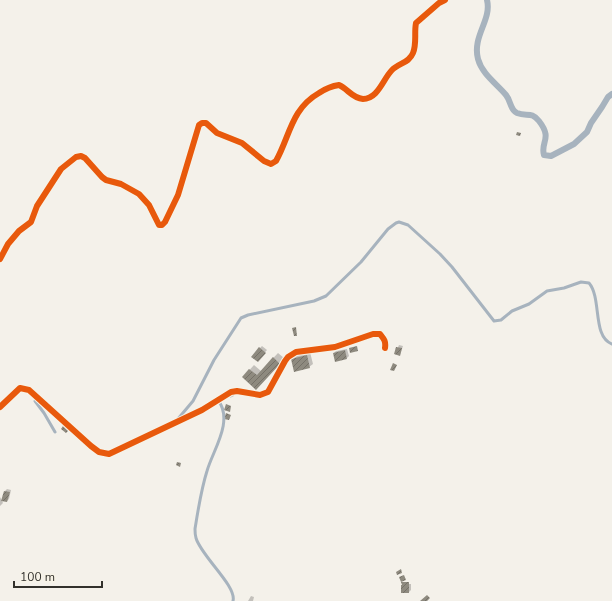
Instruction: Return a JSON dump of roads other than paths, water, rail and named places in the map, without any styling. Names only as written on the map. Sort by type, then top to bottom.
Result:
[{"type":"street","points":[[0,259],[8,244],[19,231],[31,222],[37,206],[61,169],[76,157],[81,156],[85,158],[106,180],[121,184],[139,194],[149,205],[159,225],[162,225],[165,222],[178,195],[199,125],[202,122],[206,122],[222,136],[242,143],[264,161],[271,164],[276,161],[290,127],[301,108],[311,98],[328,88],[339,85],[356,97],[364,99],[370,97],[381,87],[385,78],[394,68],[406,62],[412,55],[415,48],[416,23],[444,0]]},
{"type":"street","points":[[487,0],[486,16],[478,39],[478,59],[481,67],[508,98],[513,109],[517,113],[534,115],[539,122],[546,134],[543,148],[544,155],[551,156],[574,144],[587,132],[608,96],[612,94]]},
{"type":"street","points":[[0,407],[20,388],[29,390],[91,446],[104,454],[110,454],[116,453],[202,410],[231,392],[260,395],[268,392],[285,361],[296,352],[335,346],[373,334],[380,334],[384,339],[385,348]]},
{"type":"lane","points":[[172,425],[193,401],[214,360],[242,318],[248,315],[314,302],[326,296],[361,262],[388,229],[392,225],[399,222],[408,225],[440,254],[494,321],[502,320],[512,311],[529,304],[547,291],[564,288],[581,282],[589,283],[594,291],[602,335],[607,342],[612,344]]},
{"type":"lane","points":[[218,400],[223,411],[222,431],[207,470],[195,529],[196,539],[206,555],[232,589],[234,597],[233,601]]},
{"type":"lane","points":[[44,403],[35,402],[44,413],[55,432]]}]
